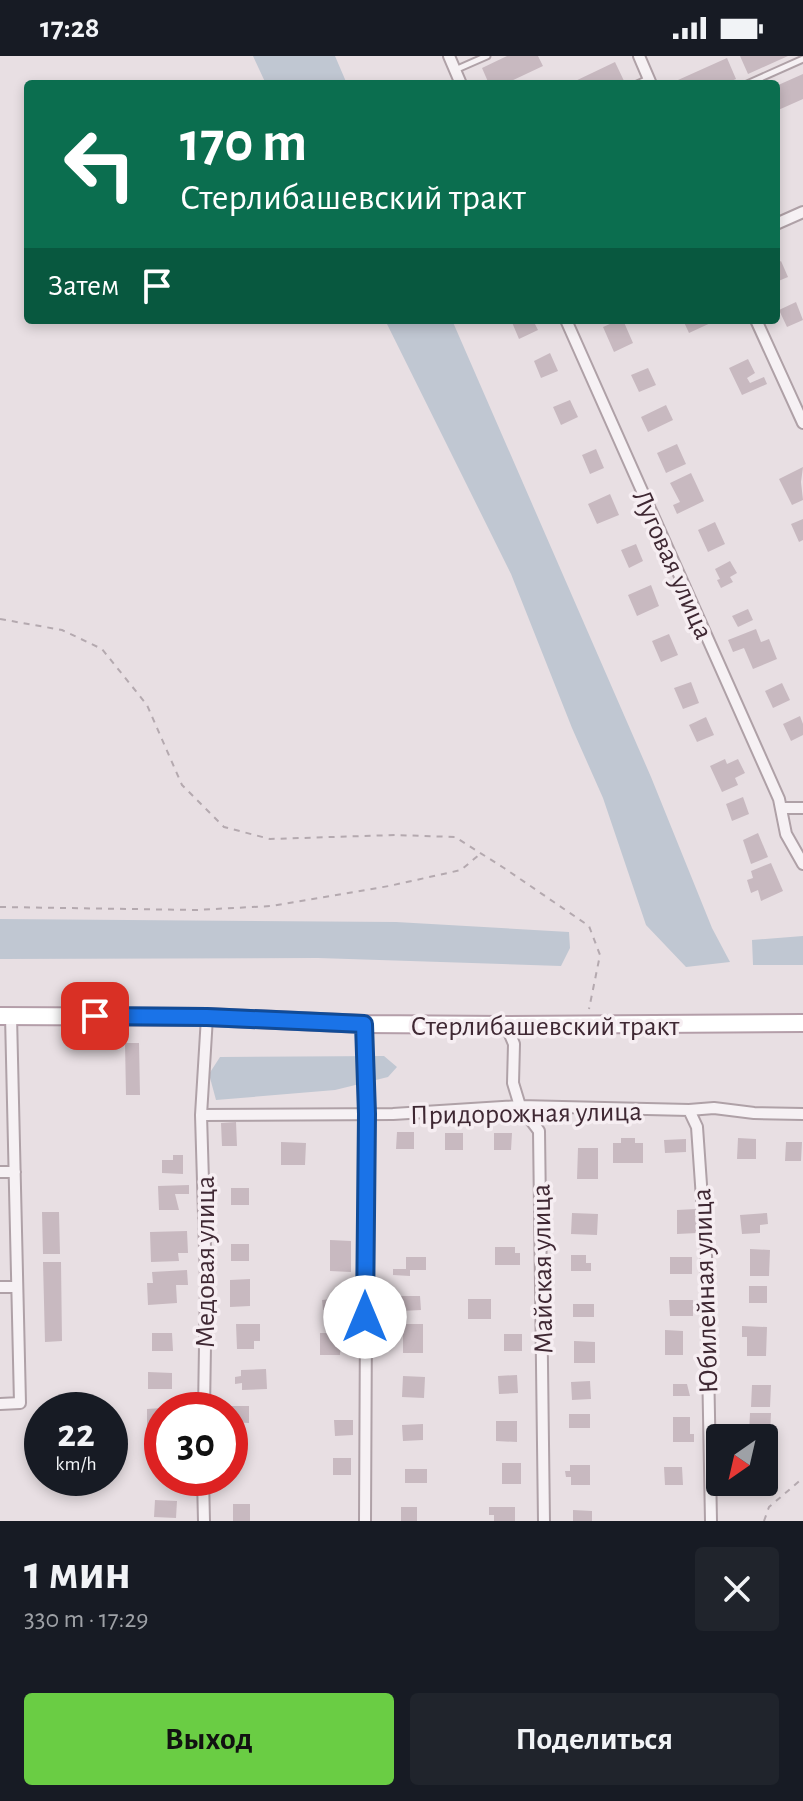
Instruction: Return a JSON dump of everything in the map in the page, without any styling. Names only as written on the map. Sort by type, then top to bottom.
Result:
[{"type":"main road","name":"Стерлибашевский тракт","points":[[6,1016],[207,1017],[364,1024],[586,1026],[803,1023]]},
{"type":"street","points":[[449,56],[459,80]]},
{"type":"street","points":[[639,56],[649,80]]},
{"type":"street","points":[[780,222],[803,212]]},
{"type":"street","name":"Луговая улица","points":[[568,324],[782,808],[786,834],[803,864]]},
{"type":"street","points":[[758,324],[803,423]]},
{"type":"street","points":[[782,808],[803,808]]},
{"type":"street","points":[[0,1404],[20,1403],[15,1172],[6,1016]]},
{"type":"street","name":"Медовая улица","points":[[204,1392],[206,1281],[201,1115],[207,1017]]},
{"type":"street","points":[[364,1024],[367,1114],[365,1521]]},
{"type":"street","name":"Майская улица","points":[[506,1025],[514,1044],[513,1083],[520,1106],[539,1131],[544,1521]]},
{"type":"street","name":"Придорожная улица","points":[[201,1115],[367,1114],[520,1106],[714,1108],[803,1114]]},
{"type":"street","name":"Юбилейная улица","points":[[689,1110],[697,1127],[706,1256],[711,1521]]},
{"type":"street","points":[[0,1172],[15,1172]]},
{"type":"street","points":[[0,1287],[17,1287]]},
{"type":"street","points":[[203,1496],[204,1521]]},
{"type":"lane","points":[[455,70],[487,56]]},
{"type":"lane","points":[[756,80],[803,59]]},
{"type":"path","points":[[0,619],[62,630],[102,649],[147,705],[182,785],[224,827],[270,839],[395,835],[455,837],[589,926],[600,955],[586,1026]]},
{"type":"path","points":[[0,907],[196,910],[271,906],[461,870],[481,854]]},
{"type":"path","points":[[764,1521],[769,1507],[803,1478]]},
{"type":"shaded area","points":[[253,56],[335,56],[345,80],[264,80]]},
{"type":"shaded area","points":[[387,324],[454,324],[651,777],[712,928],[730,962],[686,967],[646,925],[603,798],[511,574]]},
{"type":"shaded area","points":[[0,919],[396,922],[569,932],[570,948],[561,966],[318,958],[0,959]]},
{"type":"shaded area","points":[[803,936],[803,965],[753,965],[752,940]]},
{"type":"shaded area","points":[[384,1056],[397,1067],[388,1077],[335,1090],[216,1100],[209,1074],[220,1057]]},
{"type":"building","points":[[507,56],[538,56],[543,66],[513,80],[487,80],[482,68]]},
{"type":"building","points":[[740,56],[788,56],[748,74]]},
{"type":"building","points":[[727,58],[736,79],[734,80],[678,80]]},
{"type":"building","points":[[615,62],[624,80],[577,80]]},
{"type":"building","points":[[803,74],[803,99],[780,109],[780,84]]},
{"type":"building","points":[[780,262],[788,277],[780,280]]},
{"type":"building","points":[[796,302],[803,320],[787,327],[780,310]]},
{"type":"building","points":[[513,324],[535,324],[538,330],[519,339]]},
{"type":"building","points":[[625,324],[633,343],[614,352],[603,327]]},
{"type":"building","points":[[685,324],[708,324],[689,333]]},
{"type":"building","points":[[550,353],[558,371],[541,378],[534,361]]},
{"type":"building","points":[[748,359],[755,373],[747,378],[750,383],[764,377],[767,384],[742,395],[729,368]]},
{"type":"building","points":[[648,368],[656,385],[639,392],[631,375]]},
{"type":"building","points":[[570,400],[578,417],[561,425],[553,407]]},
{"type":"building","points":[[666,405],[673,420],[648,432],[641,417]]},
{"type":"building","points":[[677,444],[686,464],[666,473],[657,453]]},
{"type":"building","points":[[596,449],[604,468],[590,474],[582,455]]},
{"type":"building","points":[[803,467],[803,500],[792,505],[779,479]]},
{"type":"building","points":[[691,473],[704,501],[677,514],[673,505],[680,502],[670,483]]},
{"type":"building","points":[[610,494],[619,515],[597,524],[588,504]]},
{"type":"building","points":[[803,519],[803,540],[799,542],[791,524]]},
{"type":"building","points":[[715,522],[725,544],[708,552],[698,530]]},
{"type":"building","points":[[636,544],[643,561],[629,568],[621,550]]},
{"type":"building","points":[[730,561],[737,573],[730,577],[733,582],[721,588],[715,569]]},
{"type":"building","points":[[651,585],[659,606],[637,616],[628,595]]},
{"type":"building","points":[[748,609],[753,620],[738,627],[732,616]]},
{"type":"building","points":[[756,629],[761,642],[769,639],[777,659],[753,669],[744,648],[733,652],[728,640]]},
{"type":"building","points":[[669,634],[678,655],[661,662],[652,641]]},
{"type":"building","points":[[691,682],[699,703],[683,709],[674,688]]},
{"type":"building","points":[[782,683],[790,700],[773,708],[765,691]]},
{"type":"building","points":[[800,716],[803,735],[791,741],[783,724]]},
{"type":"building","points":[[706,717],[714,735],[697,742],[689,725]]},
{"type":"building","points":[[725,759],[727,764],[738,759],[745,773],[735,778],[738,785],[722,792],[710,766]]},
{"type":"building","points":[[743,797],[749,814],[732,821],[726,804]]},
{"type":"building","points":[[758,833],[768,857],[751,864],[743,840]]},
{"type":"building","points":[[771,863],[783,891],[761,901],[758,890],[751,893],[747,880],[753,878],[751,871]]},
{"type":"building","points":[[125,1043],[139,1043],[140,1095],[126,1095]]},
{"type":"building","points":[[236,1122],[237,1146],[222,1146],[221,1123]]},
{"type":"building","points":[[397,1132],[414,1132],[414,1149],[396,1149]]},
{"type":"building","points":[[445,1133],[463,1133],[463,1150],[445,1150]]},
{"type":"building","points":[[494,1133],[512,1133],[511,1150],[494,1150]]},
{"type":"building","points":[[621,1138],[635,1138],[635,1143],[643,1143],[643,1163],[613,1163],[613,1143],[621,1143]]},
{"type":"building","points":[[738,1138],[756,1139],[756,1159],[737,1159]]},
{"type":"building","points":[[686,1139],[686,1152],[665,1153],[664,1140]]},
{"type":"building","points":[[281,1142],[306,1143],[305,1165],[281,1165]]},
{"type":"building","points":[[786,1142],[802,1142],[801,1161],[785,1161]]},
{"type":"building","points":[[578,1148],[598,1148],[598,1179],[577,1179]]},
{"type":"building","points":[[173,1155],[183,1155],[183,1174],[162,1173],[162,1160],[173,1160]]},
{"type":"building","points":[[189,1185],[189,1194],[175,1194],[179,1210],[159,1210],[158,1186]]},
{"type":"building","points":[[231,1188],[249,1188],[249,1205],[231,1205]]},
{"type":"building","points":[[696,1209],[697,1233],[677,1234],[677,1210]]},
{"type":"building","points":[[42,1212],[59,1212],[60,1254],[43,1254]]},
{"type":"building","points":[[572,1213],[598,1214],[597,1235],[571,1234]]},
{"type":"building","points":[[767,1213],[768,1224],[760,1225],[760,1233],[742,1234],[740,1215]]},
{"type":"building","points":[[187,1231],[188,1253],[178,1253],[179,1261],[151,1262],[150,1232]]},
{"type":"building","points":[[330,1240],[351,1241],[351,1272],[330,1271]]},
{"type":"building","points":[[231,1244],[249,1244],[249,1261],[231,1261]]},
{"type":"building","points":[[495,1247],[515,1247],[515,1253],[520,1253],[520,1265],[495,1265]]},
{"type":"building","points":[[750,1249],[770,1250],[769,1276],[750,1276]]},
{"type":"building","points":[[571,1255],[586,1255],[591,1271],[571,1271]]},
{"type":"building","points":[[406,1257],[426,1257],[426,1270],[410,1270],[410,1276],[393,1275],[393,1269],[406,1269]]},
{"type":"building","points":[[670,1257],[692,1257],[692,1274],[670,1274]]},
{"type":"building","points":[[43,1262],[61,1262],[62,1341],[45,1342]]},
{"type":"building","points":[[187,1270],[188,1285],[176,1285],[177,1303],[148,1305],[147,1283],[153,1283],[152,1272]]},
{"type":"building","points":[[250,1279],[250,1306],[230,1307],[230,1280]]},
{"type":"building","points":[[749,1286],[767,1286],[767,1303],[749,1303]]},
{"type":"building","points":[[348,1293],[349,1308],[323,1310],[322,1300],[332,1299],[331,1294]]},
{"type":"building","points":[[400,1296],[420,1296],[421,1310],[401,1311]]},
{"type":"building","points":[[468,1299],[491,1299],[491,1319],[468,1319]]},
{"type":"building","points":[[669,1300],[693,1300],[693,1316],[670,1316]]},
{"type":"building","points":[[573,1304],[594,1304],[594,1317],[573,1317]]},
{"type":"building","points":[[236,1324],[260,1324],[260,1341],[254,1341],[254,1349],[237,1349]]},
{"type":"building","points":[[403,1324],[423,1324],[423,1353],[403,1353]]},
{"type":"building","points":[[742,1326],[767,1327],[766,1356],[747,1356],[747,1337],[742,1337]]},
{"type":"building","points":[[665,1330],[683,1331],[683,1355],[665,1355]]},
{"type":"building","points":[[152,1333],[172,1333],[173,1351],[152,1351]]},
{"type":"building","points":[[320,1333],[341,1333],[340,1355],[320,1355]]},
{"type":"building","points":[[504,1334],[522,1334],[522,1351],[504,1351]]},
{"type":"building","points":[[574,1341],[595,1342],[595,1363],[574,1363]]},
{"type":"building","points":[[266,1369],[267,1389],[242,1390],[242,1383],[235,1384],[235,1377],[241,1376],[241,1370]]},
{"type":"building","points":[[148,1372],[172,1373],[172,1389],[148,1389]]},
{"type":"building","points":[[517,1375],[518,1393],[499,1394],[498,1376]]},
{"type":"building","points":[[403,1376],[425,1377],[424,1398],[402,1397]]},
{"type":"building","points":[[590,1381],[591,1399],[572,1400],[571,1382]]},
{"type":"building","points":[[673,1384],[687,1384],[690,1396],[673,1396]]},
{"type":"building","points":[[752,1385],[771,1385],[770,1407],[751,1407]]},
{"type":"building","points":[[750,1413],[771,1413],[770,1424],[749,1424]]},
{"type":"building","points":[[569,1414],[590,1414],[590,1428],[569,1428]]},
{"type":"building","points":[[673,1417],[690,1417],[690,1434],[694,1434],[694,1442],[673,1442]]},
{"type":"building","points":[[334,1420],[353,1420],[353,1435],[335,1436]]},
{"type":"building","points":[[496,1421],[517,1421],[517,1442],[496,1441]]},
{"type":"building","points":[[423,1424],[423,1440],[403,1441],[402,1425]]},
{"type":"building","points":[[333,1458],[351,1458],[351,1475],[333,1475]]},
{"type":"building","points":[[502,1463],[521,1463],[521,1484],[502,1484]]},
{"type":"building","points":[[570,1465],[590,1465],[590,1485],[571,1485],[571,1477],[566,1477],[565,1471],[570,1471]]},
{"type":"building","points":[[664,1467],[682,1467],[683,1485],[665,1485]]},
{"type":"building","points":[[405,1469],[427,1469],[427,1483],[405,1483]]},
{"type":"building","points":[[155,1500],[177,1501],[176,1518],[154,1517]]},
{"type":"building","points":[[233,1504],[250,1504],[250,1521],[233,1521]]},
{"type":"building","points":[[401,1507],[417,1507],[417,1521],[401,1521]]},
{"type":"building","points":[[489,1507],[515,1507],[515,1521],[494,1521],[494,1515],[489,1515]]},
{"type":"building","points":[[573,1510],[592,1511],[592,1521],[573,1521]]},
{"type":"route","points":[[95,1016],[364,1024],[367,1114],[365,1317]]}]
